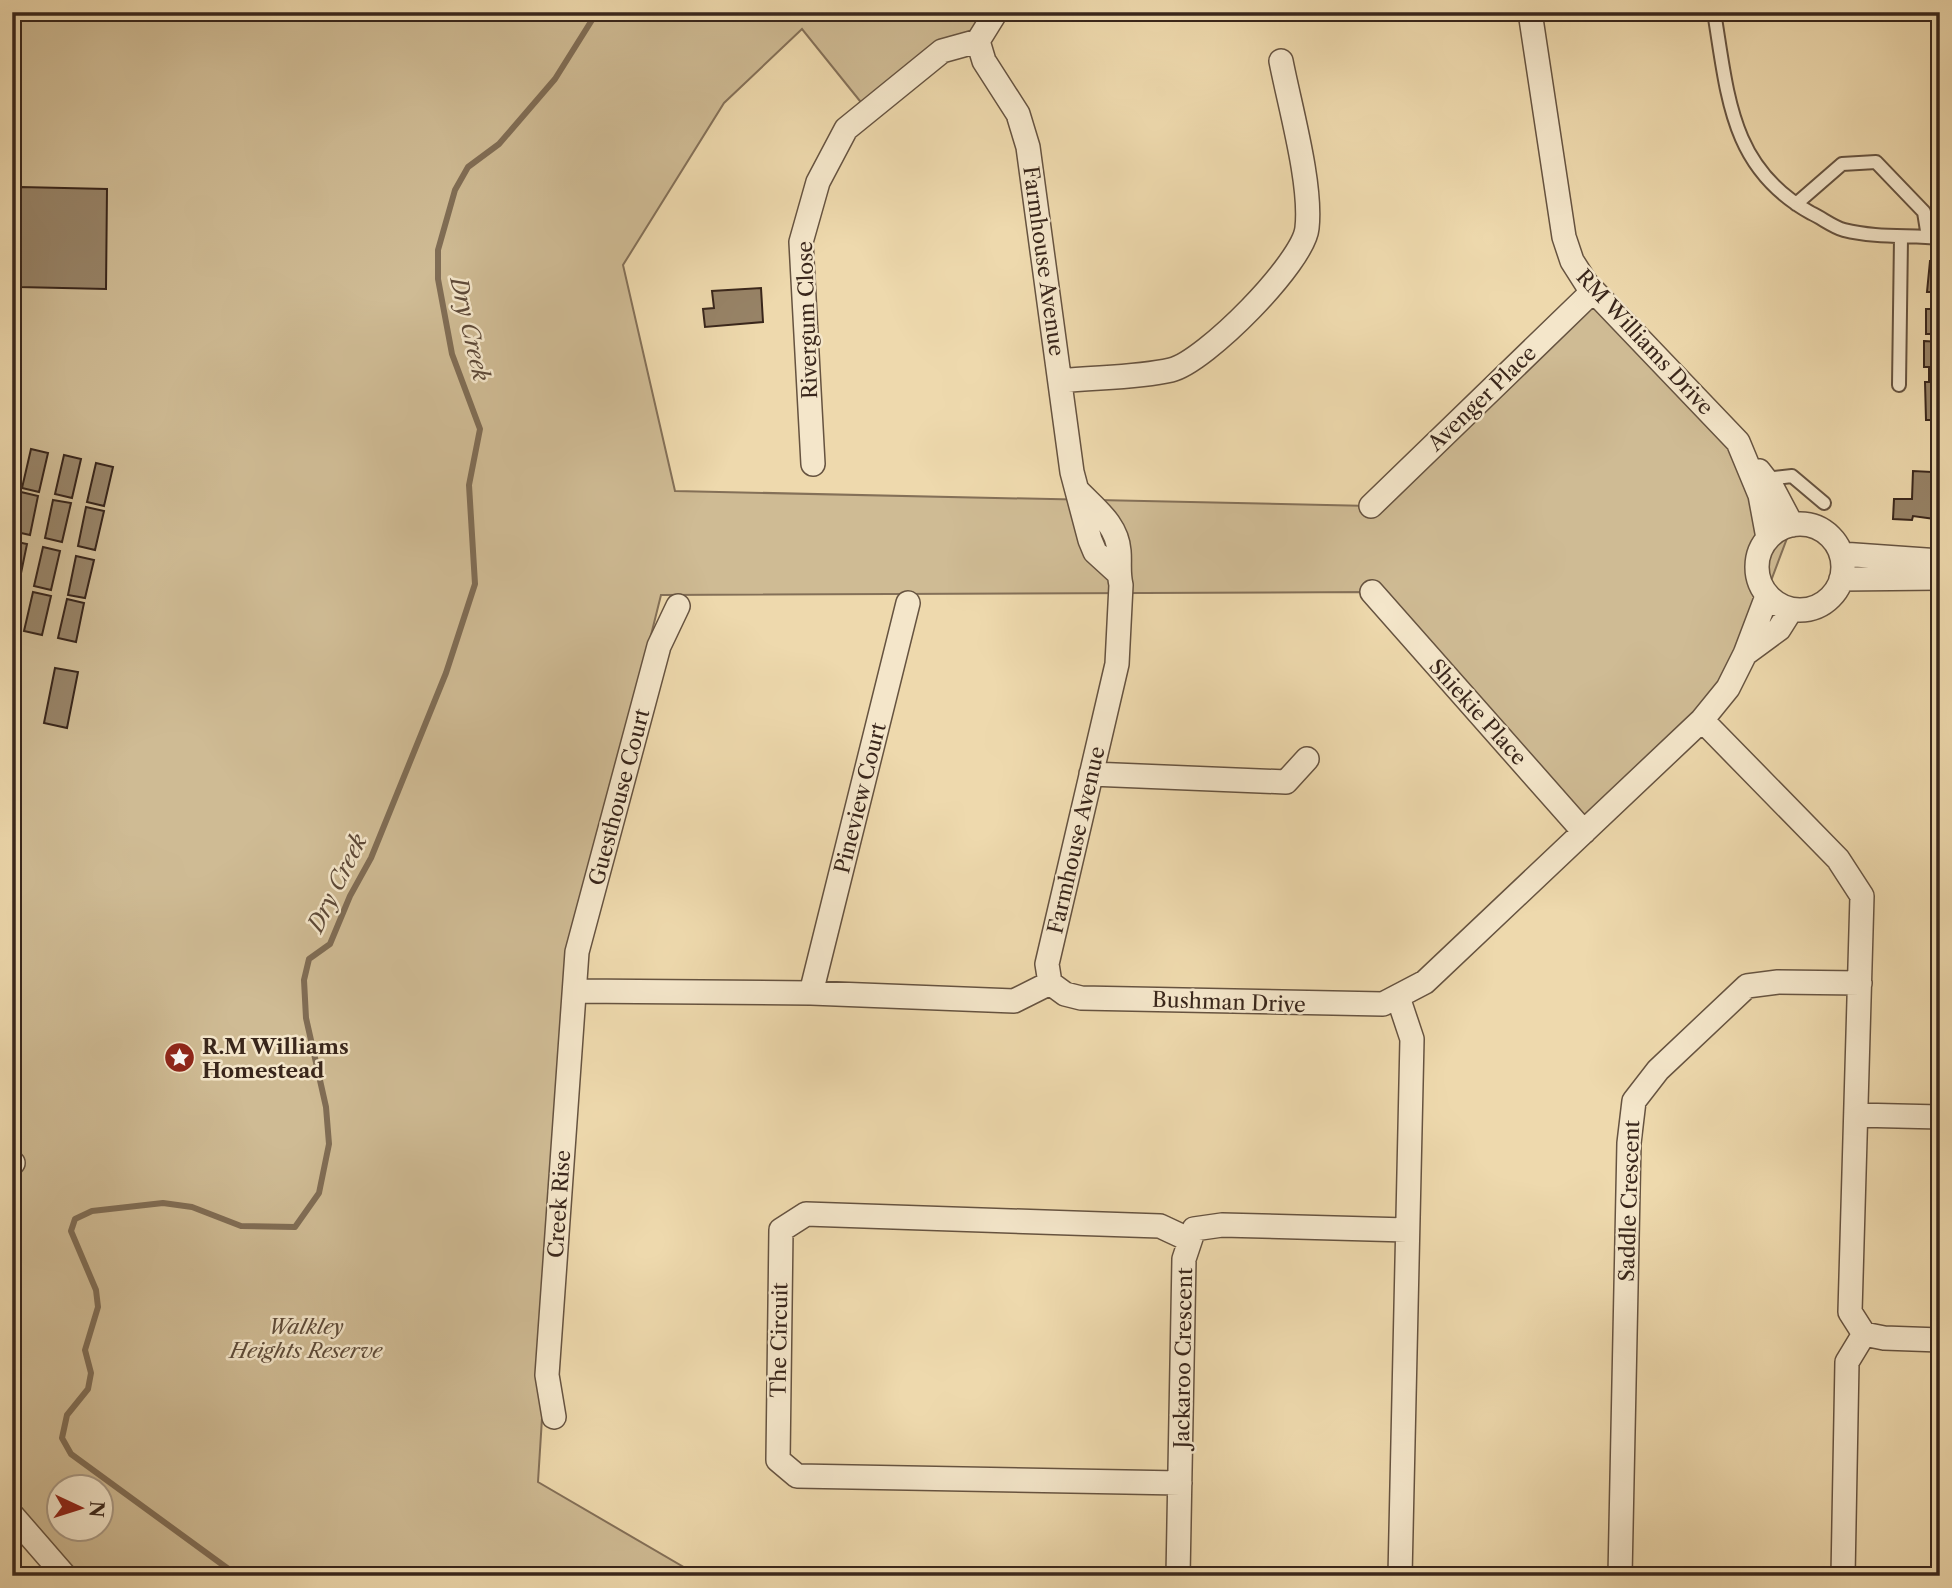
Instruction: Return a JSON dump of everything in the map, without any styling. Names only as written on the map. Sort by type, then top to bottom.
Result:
[{"type":"street","points":[[978,41],[996,12]]},
{"type":"street","name":"RM Williams Drive","points":[[1530,12],[1564,237],[1572,261],[1593,290],[1738,442],[1766,478],[1792,525]]},
{"type":"street","name":"Farmhouse Avenue","points":[[978,41],[984,61],[1018,114],[1028,147],[1078,491],[1094,549],[1118,573],[1121,585],[1117,664],[1047,964],[1050,983]]},
{"type":"street","name":"Rivergum Close","points":[[813,464],[801,242],[818,182],[846,130],[942,51],[978,41]]},
{"type":"street","points":[[1060,381],[1173,370],[1208,351],[1295,260],[1307,231],[1308,201],[1281,61]]},
{"type":"street","name":"Avenger Place","points":[[1371,506],[1593,290]]},
{"type":"street","name":"RM Williams Drive","points":[[1746,455],[1760,495],[1768,538]]},
{"type":"street","points":[[1792,525],[1814,526],[1825,532],[1841,554],[1841,579],[1834,594],[1819,607],[1791,610],[1768,596],[1761,587],[1757,565],[1759,552],[1768,538],[1792,525]]},
{"type":"street","points":[[1841,554],[1940,561]]},
{"type":"street","points":[[1841,579],[1940,578]]},
{"type":"street","name":"Shiekie Place","points":[[1372,592],[1584,832]]},
{"type":"street","name":"Bushman Drive","points":[[1050,983],[1065,994],[1081,998],[1347,1006],[1382,1004],[1398,997],[1425,982],[1702,720],[1728,688],[1768,596]]},
{"type":"street","name":"Pineview Court","points":[[811,993],[908,603]]},
{"type":"street","name":"Guesthouse Court","points":[[575,991],[577,952],[659,646],[678,606]]},
{"type":"street","name":"Bushman Drive","points":[[1745,654],[1779,629],[1791,610]]},
{"type":"street","points":[[1702,720],[1838,859],[1863,896],[1850,1312],[1864,1334],[1884,1338],[1940,1340]]},
{"type":"street","points":[[1091,774],[1286,782],[1307,759]]},
{"type":"street","name":"Saddle Crescent","points":[[1620,1576],[1629,1143],[1634,1101],[1658,1070],[1748,986],[1779,982],[1860,983]]},
{"type":"street","points":[[575,991],[811,993],[1014,1001],[1050,983]]},
{"type":"street","name":"Creek Rise","points":[[554,1417],[547,1375],[575,991]]},
{"type":"street","points":[[1398,997],[1412,1039],[1400,1576]]},
{"type":"street","points":[[1856,1115],[1940,1117]]},
{"type":"street","name":"The Circuit","points":[[1180,1483],[797,1476],[778,1460],[781,1230],[806,1214],[1160,1226],[1190,1240]]},
{"type":"street","name":"Jackaroo Crescent","points":[[1178,1576],[1184,1259],[1194,1229],[1222,1225],[1407,1230]]},
{"type":"street","points":[[1843,1576],[1847,1362],[1864,1334]]},
{"type":"street","points":[[12,1515],[65,1576]]},
{"type":"lane","points":[[1714,12],[1737,134],[1758,171],[1796,204],[1842,230],[1901,238],[1934,237],[1924,212],[1876,162],[1842,164],[1796,204]]},
{"type":"lane","points":[[1899,385],[1901,238]]},
{"type":"lane","points":[[1766,478],[1792,476],[1824,503]]},
{"type":"green space","name":"Walkley Heights Reserve","points":[[12,12],[996,12],[868,111],[802,29],[724,103],[623,265],[675,491],[1371,506],[1586,283],[1746,455],[1792,525],[1763,602],[1702,720],[1584,832],[1372,592],[661,595],[571,956],[538,1482],[699,1576],[65,1576],[12,1515]]},
{"type":"building","points":[[21,187],[107,189],[106,289],[19,287]]},
{"type":"building","points":[[1930,261],[1940,261],[1940,334],[1926,334],[1926,309],[1931,309],[1931,292],[1927,292]]},
{"type":"building","points":[[761,288],[763,322],[705,327],[703,309],[714,308],[712,291]]},
{"type":"building","points":[[1924,341],[1940,342],[1940,420],[1926,420],[1925,382],[1929,382],[1929,367],[1924,367]]},
{"type":"building","points":[[31,449],[48,453],[39,492],[22,488]]},
{"type":"building","points":[[64,455],[81,459],[72,498],[55,494]]},
{"type":"building","points":[[96,463],[113,467],[104,506],[87,502]]},
{"type":"building","points":[[1932,467],[1940,467],[1940,516],[1935,515],[1935,519],[1913,516],[1912,520],[1893,519],[1894,499],[1912,499],[1913,471],[1932,472]]},
{"type":"building","points":[[21,492],[38,496],[30,535],[12,531]]},
{"type":"building","points":[[53,500],[71,503],[62,542],[45,538]]},
{"type":"building","points":[[86,507],[104,511],[95,550],[78,546]]},
{"type":"building","points":[[12,541],[27,544],[19,583],[12,582]]},
{"type":"building","points":[[43,547],[60,551],[51,590],[34,586]]},
{"type":"building","points":[[76,556],[94,560],[85,598],[68,595]]},
{"type":"building","points":[[12,587],[17,589],[12,611]]},
{"type":"building","points":[[33,592],[51,596],[42,635],[24,631]]},
{"type":"building","points":[[67,599],[84,603],[76,642],[58,638]]},
{"type":"building","points":[[55,668],[78,672],[67,728],[44,723]]},
{"type":"waterway","name":"Dry Creek","points":[[238,1576],[71,1454],[62,1438],[67,1415],[88,1389],[91,1373],[85,1350],[98,1307],[96,1290],[71,1231],[75,1219],[92,1211],[163,1203],[192,1207],[241,1226],[295,1227],[319,1193],[329,1144],[326,1107],[306,1018],[304,980],[309,959],[330,944],[350,896],[371,858],[446,673],[475,584],[469,485],[480,429],[452,354],[438,279],[438,250],[455,190],[468,167],[499,144],[555,79],[597,12]]},
{"type":"place","name":"R.M Williams Homestead","points":[[179,1058]]}]
